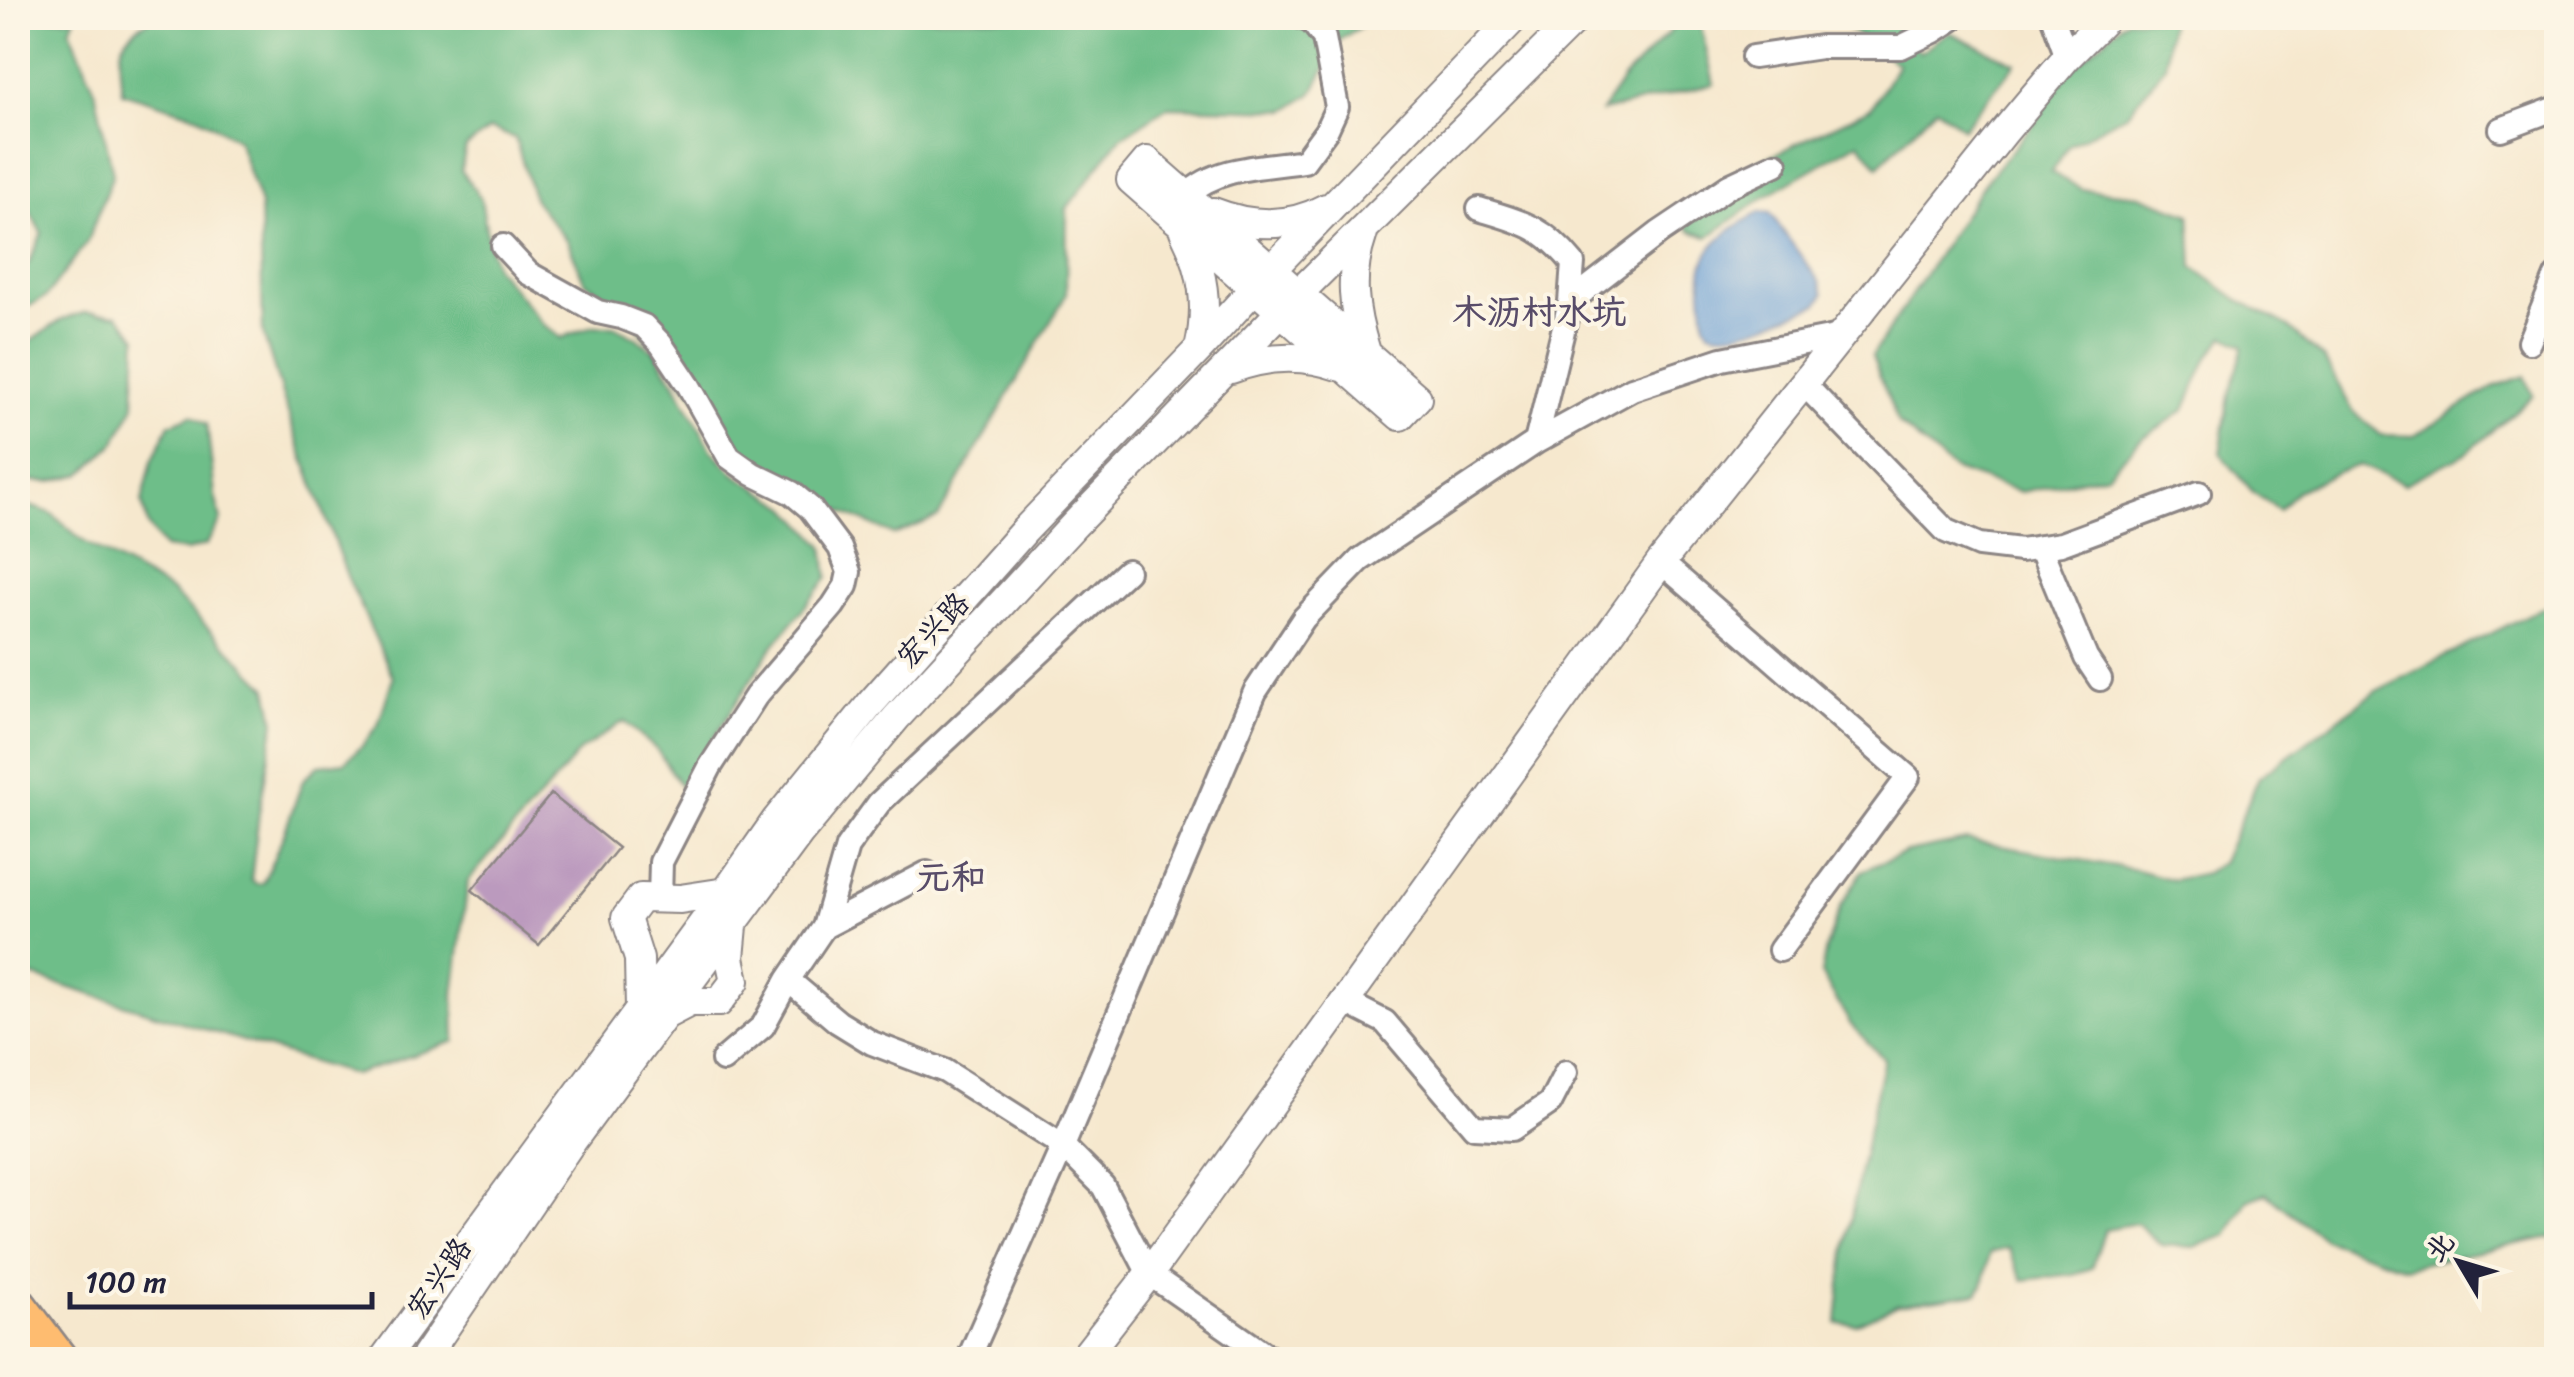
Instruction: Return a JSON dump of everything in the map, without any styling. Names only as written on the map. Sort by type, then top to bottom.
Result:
[{"type":"main road","points":[[18,1305],[60,1360]]},
{"type":"street","points":[[1199,349],[1205,313],[1202,276],[1192,246],[1186,205],[1200,182],[1220,174],[1304,160],[1326,131],[1337,107],[1324,38],[1304,18]]},
{"type":"street","name":"宏兴路","points":[[423,1360],[570,1144],[726,892],[777,818],[872,702],[1026,530],[1514,18]]},
{"type":"street","name":"宏兴路","points":[[384,1360],[651,1014],[734,922],[800,833],[896,718],[1074,525],[1576,18]]},
{"type":"street","points":[[1753,57],[1820,47],[1900,47],[1954,18]]},
{"type":"street","points":[[2053,18],[2067,58]]},
{"type":"street","points":[[1082,1360],[1149,1274],[1661,562],[2004,132],[2106,18]]},
{"type":"street","points":[[2501,129],[2556,108]]},
{"type":"street","points":[[1570,302],[1714,195],[1776,164]]},
{"type":"street","points":[[1186,205],[1260,224],[1300,219],[1336,203]]},
{"type":"street","points":[[1186,205],[1359,362]]},
{"type":"street","points":[[1479,209],[1530,224],[1560,247],[1573,263],[1570,302],[1536,442]]},
{"type":"street","points":[[1359,362],[1354,264],[1364,231]]},
{"type":"street","points":[[504,246],[528,272],[598,312],[644,326],[689,386],[729,457],[810,508],[840,548],[849,572],[846,586],[833,606],[756,696],[710,766],[661,862],[660,899]]},
{"type":"street","points":[[2529,342],[2556,276]]},
{"type":"street","points":[[968,1360],[1255,692],[1304,618],[1360,560],[1536,442],[1632,389],[1722,359],[1840,336]]},
{"type":"street","points":[[1225,371],[1284,357],[1359,362]]},
{"type":"street","points":[[1803,384],[1946,531],[1979,545],[2021,550],[2061,544],[2200,493]]},
{"type":"street","points":[[2040,547],[2086,658],[2100,680]]},
{"type":"street","points":[[1661,562],[1908,777],[1780,950]]},
{"type":"street","points":[[723,1060],[763,1026],[824,927],[847,847],[879,803],[1127,571]]},
{"type":"street","points":[[824,927],[927,873]]},
{"type":"street","points":[[651,1014],[626,918],[641,898],[692,898],[726,892]]},
{"type":"street","points":[[788,980],[838,1022],[872,1043],[945,1071],[1063,1146],[1103,1186],[1149,1274],[1274,1360]]},
{"type":"street","points":[[1346,1002],[1384,1022],[1474,1126],[1512,1129],[1550,1103],[1566,1072]]},
{"type":"green space","points":[[18,18],[75,18],[70,29],[95,90],[113,174],[87,242],[46,297],[18,312],[18,277],[42,233],[18,191]]},
{"type":"green space","points":[[154,18],[1374,18],[1341,39],[1312,94],[1287,110],[1167,107],[1120,138],[1067,208],[1066,295],[938,517],[894,535],[816,500],[793,479],[750,457],[725,432],[620,306],[584,281],[568,242],[534,200],[515,138],[490,129],[466,147],[461,170],[481,199],[495,267],[544,325],[561,338],[592,326],[614,326],[655,352],[711,449],[736,475],[788,507],[824,546],[828,578],[770,650],[682,788],[657,750],[624,721],[580,751],[468,881],[454,994],[455,1041],[354,1075],[18,972],[18,502],[51,513],[83,541],[171,591],[268,688],[275,721],[251,880],[257,884],[263,883],[303,780],[319,765],[345,762],[363,745],[378,725],[393,677],[347,576],[263,333],[260,205],[238,140],[196,115],[122,92],[122,47],[132,32]]},
{"type":"green space","points":[[1683,18],[1699,18],[1714,84],[1601,112],[1623,79]]},
{"type":"green space","points":[[1843,18],[1890,18],[1920,52],[1949,32],[2016,63],[1963,128],[1936,108],[1878,166],[1859,142],[1769,194],[1708,237],[1690,231],[1678,211],[1754,164],[1871,108],[1898,64],[1845,26]]},
{"type":"green space","points":[[2128,18],[2173,18],[2165,66],[2128,113],[2069,145],[2051,172],[2082,189],[2140,195],[2190,214],[2193,267],[2237,299],[2289,327],[2324,359],[2353,411],[2381,435],[2414,436],[2493,387],[2525,376],[2533,396],[2468,452],[2404,484],[2360,465],[2297,491],[2279,510],[2253,492],[2220,453],[2228,401],[2244,346],[2225,336],[2207,359],[2185,410],[2140,440],[2107,474],[2021,492],[1954,470],[1898,423],[1872,356],[1984,183],[2033,125],[2066,74]]},
{"type":"green space","points":[[87,312],[118,315],[137,337],[134,406],[115,443],[82,474],[49,482],[18,480],[18,347],[63,319]]},
{"type":"green space","points":[[192,415],[207,424],[221,520],[206,545],[187,551],[164,548],[148,526],[142,502],[152,461],[170,424]]},
{"type":"green space","points":[[2556,601],[2556,1236],[2405,1267],[2324,1239],[2266,1193],[2247,1201],[2227,1235],[2194,1247],[2161,1245],[2137,1223],[2105,1229],[2092,1268],[2023,1280],[2008,1248],[1990,1253],[1978,1293],[1897,1305],[1856,1324],[1837,1323],[1850,1223],[1884,1059],[1851,1025],[1821,974],[1841,906],[1862,871],[1907,852],[1967,840],[2173,880],[2205,873],[2222,862],[2259,777],[2376,691]]},
{"type":"water","points":[[1760,212],[1770,213],[1819,281],[1824,294],[1818,304],[1764,325],[1735,333],[1709,331],[1702,287],[1706,257],[1726,234]]},
{"type":"building","points":[[551,794],[618,848],[539,945],[472,890]]},
{"type":"district","name":"木沥村水坑","points":[[1539,312]]},
{"type":"district","name":"元和","points":[[951,877]]}]
